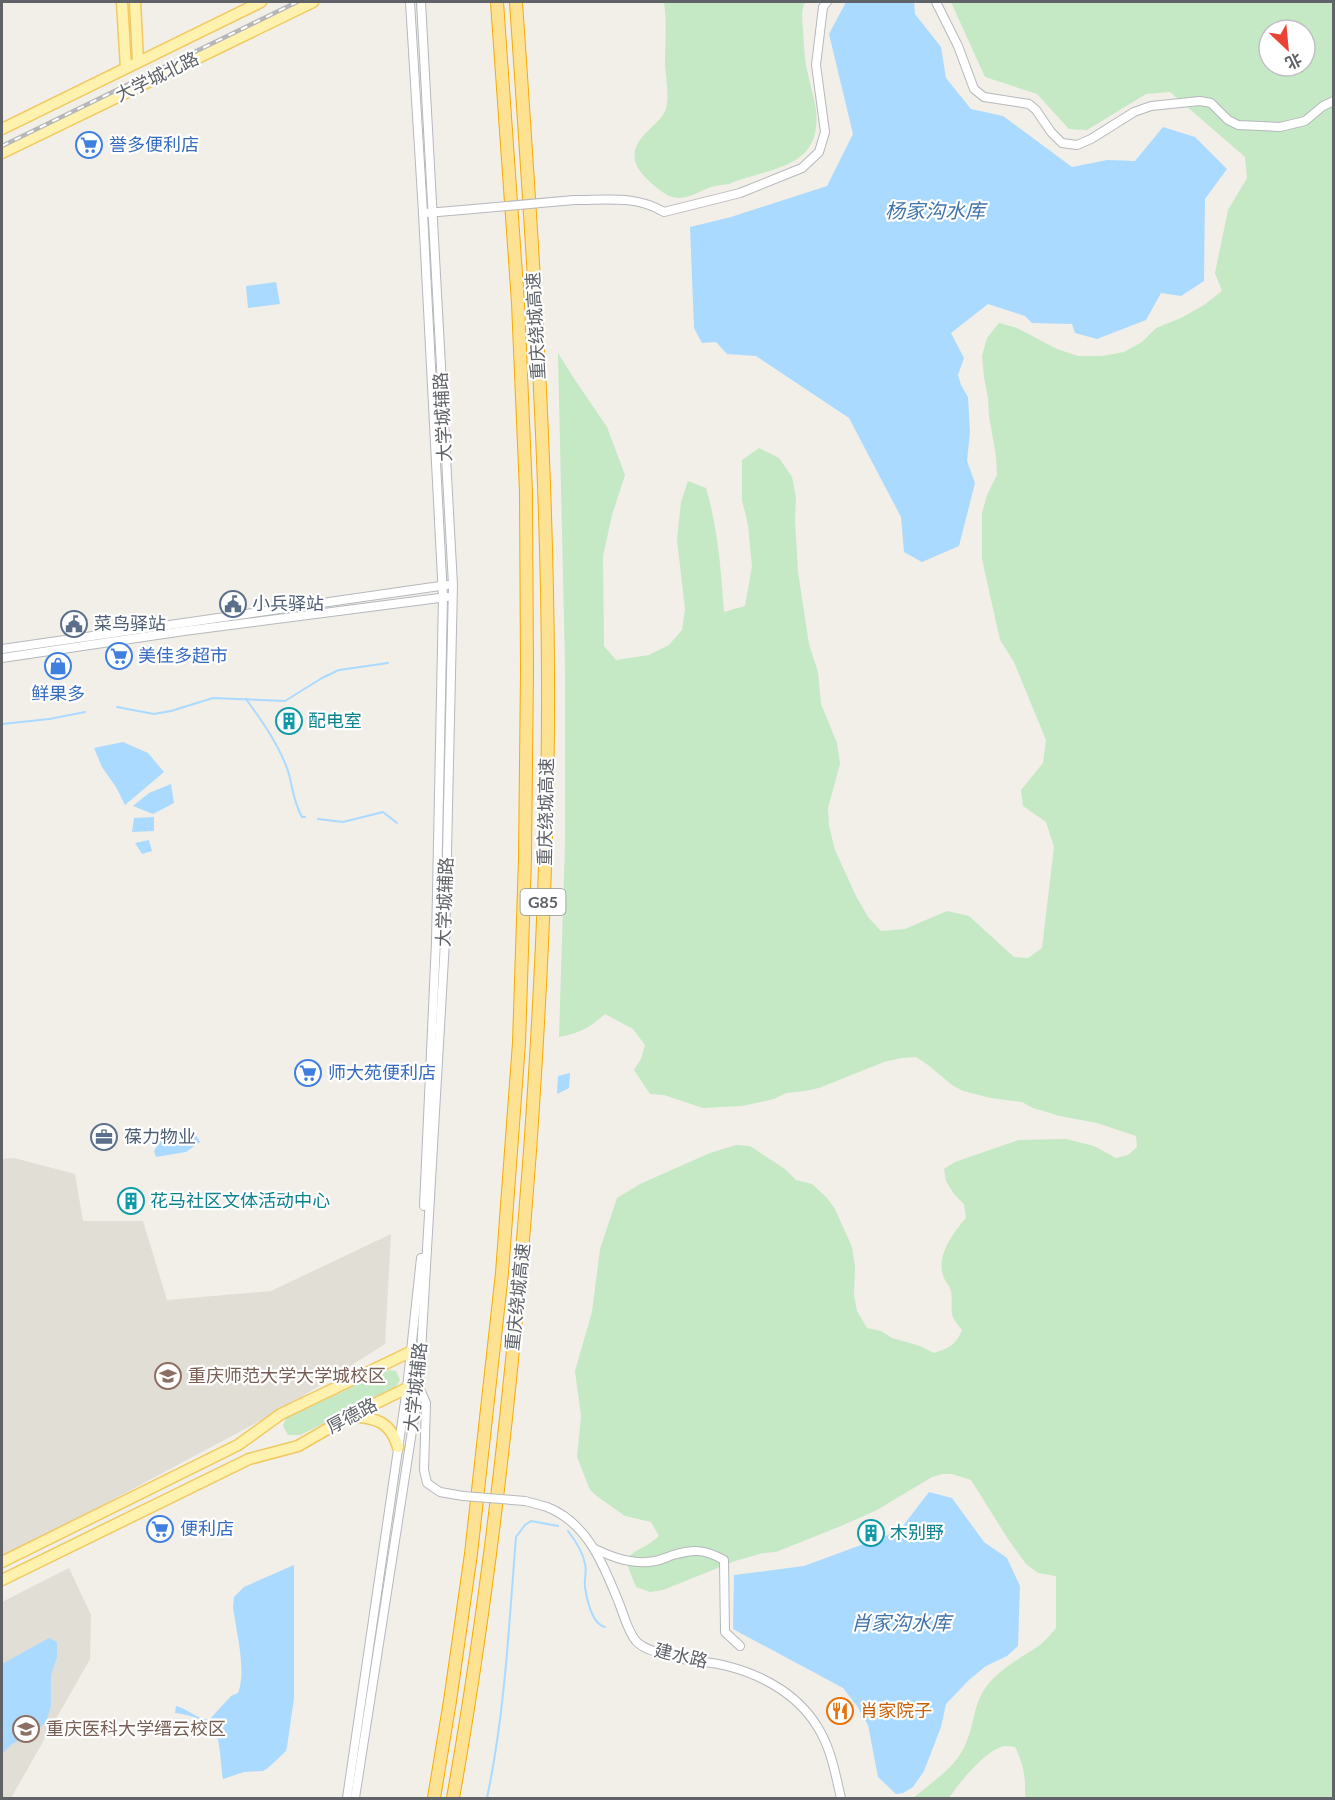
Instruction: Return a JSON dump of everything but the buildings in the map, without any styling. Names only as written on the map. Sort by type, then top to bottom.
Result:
[{"type":"highway","name":"重庆绕城高速","points":[[434,1798],[471,1554],[501,1285],[519,1031],[525,846],[526,492],[518,303],[497,2]]},
{"type":"highway","name":"重庆绕城高速","points":[[453,1798],[470,1706],[490,1557],[521,1274],[538,1043],[545,856],[548,672],[543,489],[536,303],[516,2]]},
{"type":"main road","points":[[122,2],[126,68]]},
{"type":"main road","points":[[135,2],[138,62]]},
{"type":"main road","name":"大学城北路","points":[[2,129],[261,2]]},
{"type":"main road","name":"大学城北路","points":[[2,153],[313,2]]},
{"type":"main road","points":[[410,1352],[419,1386]]},
{"type":"main road","name":"厚德路","points":[[2,1562],[238,1445],[281,1414],[410,1352]]},
{"type":"main road","name":"厚德路","points":[[2,1580],[249,1459],[298,1446],[350,1416],[407,1388],[419,1386]]},
{"type":"main road","points":[[350,1416],[367,1417],[386,1424],[395,1436],[398,1447]]},
{"type":"street","name":"大学城辅路","points":[[355,1798],[419,1386],[445,941],[453,585],[410,2]]},
{"type":"street","name":"大学城辅路","points":[[347,1798],[407,1388],[422,1252],[436,954],[443,597],[427,213],[421,2]]},
{"type":"street","points":[[427,213],[574,200],[631,199],[652,205],[664,212],[740,193],[802,168],[819,152],[825,132],[816,65],[824,7],[827,2]]},
{"type":"street","points":[[936,2],[958,46],[974,89],[984,97],[1029,104],[1062,142],[1077,145],[1091,139],[1134,112],[1151,106],[1200,101],[1211,103],[1228,120],[1238,125],[1280,127],[1305,121],[1323,106],[1334,101]]},
{"type":"street","points":[[2,649],[453,585]]},
{"type":"street","points":[[2,658],[453,596]]},
{"type":"street","name":"建水路","points":[[419,1386],[426,1403],[424,1470],[427,1483],[440,1492],[525,1501],[549,1508],[566,1518],[582,1532],[595,1549],[636,1641],[645,1648],[688,1661],[725,1665],[749,1673],[784,1689],[803,1706],[821,1733],[832,1762],[841,1798]]},
{"type":"street","points":[[595,1549],[614,1558],[634,1562],[656,1561],[695,1550],[724,1560],[725,1632],[740,1646]]},
{"type":"shaded area","name":"重庆师范大学大学城校区","points":[[14,1158],[75,1174],[83,1221],[143,1221],[167,1300],[271,1291],[391,1234],[385,1344],[284,1408],[2,1559],[2,1159]]},
{"type":"shaded area","name":"重庆医科大学缙云校区","points":[[69,1568],[91,1615],[90,1659],[11,1798],[2,1798],[2,1602]]},
{"type":"green space","points":[[664,2],[805,2],[802,15],[805,57],[817,120],[814,137],[802,155],[773,170],[729,184],[711,187],[682,198],[668,195],[646,178],[636,164],[635,155],[636,147],[644,134],[661,117],[666,106]]},
{"type":"green space","points":[[951,2],[1333,2],[1333,1798],[1025,1798],[1025,1778],[1015,1747],[1005,1746],[998,1748],[982,1760],[949,1798],[913,1798],[943,1774],[962,1752],[986,1687],[998,1674],[1040,1645],[1056,1628],[1056,1576],[1038,1573],[1026,1564],[971,1480],[952,1474],[932,1477],[877,1510],[841,1526],[776,1552],[763,1553],[735,1561],[663,1590],[650,1592],[636,1587],[628,1567],[628,1557],[659,1536],[651,1522],[625,1516],[590,1490],[577,1457],[581,1416],[575,1371],[592,1312],[600,1249],[617,1198],[640,1184],[710,1153],[736,1145],[750,1146],[785,1169],[796,1180],[812,1184],[835,1209],[852,1247],[855,1267],[854,1295],[857,1311],[867,1328],[881,1331],[892,1338],[920,1346],[934,1353],[951,1345],[962,1330],[952,1315],[951,1291],[944,1278],[942,1262],[951,1238],[966,1218],[964,1204],[946,1181],[944,1169],[955,1162],[1019,1140],[1066,1139],[1094,1146],[1116,1158],[1128,1155],[1137,1147],[1136,1136],[1097,1123],[1060,1116],[1033,1108],[1022,1102],[963,1091],[916,1057],[884,1062],[819,1088],[786,1093],[774,1099],[742,1106],[703,1108],[664,1095],[650,1094],[634,1070],[641,1059],[645,1045],[633,1029],[605,1014],[584,1029],[559,1037],[565,843],[565,666],[558,353],[607,427],[625,475],[612,515],[603,556],[604,646],[616,660],[649,655],[669,645],[682,630],[685,609],[677,540],[681,502],[688,481],[706,488],[716,534],[724,612],[745,606],[752,566],[748,525],[742,500],[742,460],[759,448],[779,458],[792,477],[796,498],[798,571],[809,644],[818,672],[821,704],[837,743],[840,764],[828,808],[829,826],[835,850],[856,896],[868,917],[881,931],[905,929],[947,911],[969,916],[1014,957],[1028,958],[1042,948],[1054,847],[1046,822],[1023,806],[1021,790],[1043,763],[1046,740],[1014,662],[1000,640],[982,559],[982,513],[987,495],[997,475],[982,356],[987,338],[999,323],[1017,328],[1057,349],[1078,356],[1102,356],[1124,352],[1142,342],[1156,328],[1204,305],[1222,291],[1215,273],[1228,210],[1247,178],[1245,157],[1170,92],[1146,94],[1087,130],[1069,129],[1037,94],[985,77]]},
{"type":"green space","points":[[389,1370],[396,1371],[400,1380],[394,1389],[300,1435],[288,1435],[283,1426],[286,1418]]},
{"type":"water","name":"杨家沟水库","points":[[846,2],[914,2],[915,14],[941,47],[946,78],[971,109],[1003,116],[1072,167],[1107,160],[1135,161],[1163,127],[1195,137],[1227,169],[1205,199],[1204,281],[1181,296],[1161,293],[1146,320],[1097,339],[1075,333],[1072,324],[1032,323],[1025,316],[988,304],[951,333],[964,358],[958,375],[968,397],[970,432],[967,461],[975,483],[959,546],[922,562],[904,552],[901,517],[849,418],[756,356],[727,354],[716,342],[702,343],[694,328],[690,227],[731,217],[827,186],[853,134],[829,34]]},
{"type":"water","points":[[276,282],[280,304],[248,308],[246,286]]},
{"type":"water","points":[[123,742],[148,753],[164,772],[125,805],[102,767],[94,748]]},
{"type":"water","points":[[171,784],[174,803],[153,814],[133,806],[149,793]]},
{"type":"water","points":[[154,817],[154,831],[132,832],[134,818]]},
{"type":"water","points":[[149,840],[152,851],[142,854],[135,843]]},
{"type":"water","points":[[570,1073],[569,1088],[557,1094],[558,1076]]},
{"type":"water","points":[[192,1129],[200,1142],[186,1152],[156,1157],[154,1151],[162,1132],[175,1135]]},
{"type":"water","name":"肖家沟水库","points":[[929,1492],[952,1498],[984,1542],[1007,1558],[1020,1586],[1018,1646],[1007,1656],[986,1666],[946,1704],[941,1727],[924,1771],[913,1787],[896,1794],[878,1777],[868,1725],[843,1688],[733,1629],[734,1575],[804,1566],[899,1531]]},
{"type":"water","points":[[294,1565],[294,1698],[286,1751],[263,1771],[244,1772],[223,1779],[219,1745],[214,1728],[202,1720],[175,1713],[176,1706],[209,1720],[231,1696],[238,1693],[241,1662],[233,1607],[234,1597],[244,1587]]},
{"type":"water","points":[[49,1638],[57,1642],[57,1657],[51,1675],[51,1706],[46,1722],[35,1732],[12,1744],[2,1754],[2,1664]]},
{"type":"waterway","points":[[117,707],[154,714],[213,698],[285,701],[339,670],[388,663]]},
{"type":"waterway","points":[[246,699],[279,749],[287,768],[294,798],[302,817],[305,817]]},
{"type":"waterway","points":[[2,724],[85,712]]},
{"type":"waterway","points":[[318,819],[343,822],[383,812],[397,823]]},
{"type":"waterway","points":[[487,1798],[502,1701],[516,1537],[531,1521],[558,1526]]},
{"type":"waterway","points":[[568,1531],[584,1560],[585,1587],[591,1611],[600,1625],[605,1627]]},
{"type":"railway","points":[[2,146],[297,2]]},
{"type":"place","name":"誉多便利店","points":[[89,145]]},
{"type":"place","name":"小兵驿站","points":[[233,604]]},
{"type":"place","name":"菜鸟驿站","points":[[74,624]]},
{"type":"place","name":"美佳多超市","points":[[119,656]]},
{"type":"place","name":"鲜果多","points":[[58,666]]},
{"type":"place","name":"配电室","points":[[289,721]]},
{"type":"place","name":"师大苑便利店","points":[[308,1073]]},
{"type":"place","name":"葆力物业","points":[[104,1137]]},
{"type":"place","name":"花马社区文体活动中心","points":[[131,1201]]},
{"type":"place","name":"重庆师范大学大学城校区","points":[[168,1376]]},
{"type":"place","name":"便利店","points":[[160,1529]]},
{"type":"place","name":"木别野","points":[[871,1533]]},
{"type":"place","name":"肖家院子","points":[[840,1711]]},
{"type":"place","name":"重庆医科大学缙云校区","points":[[26,1729]]}]
